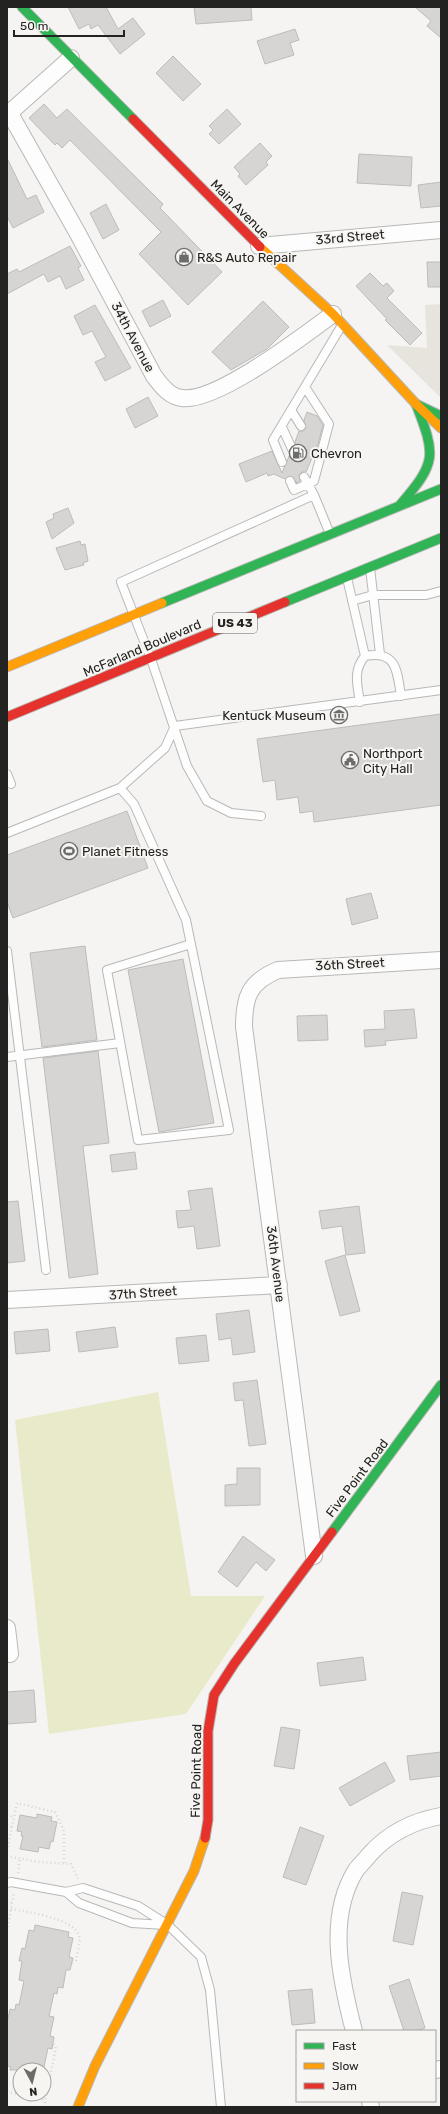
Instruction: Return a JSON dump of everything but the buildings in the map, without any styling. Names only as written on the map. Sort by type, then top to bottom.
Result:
[{"type":"main road","name":"Main Avenue","points":[[22,7],[259,246],[338,319],[416,404],[441,428]]},
{"type":"main road","points":[[416,404],[441,416]]},
{"type":"main road","points":[[398,508],[419,483],[429,466],[430,452],[428,437],[416,404]]},
{"type":"main road","points":[[8,668],[441,489]]},
{"type":"main road","name":"McFarland Boulevard","points":[[7,717],[438,540]]},
{"type":"main road","name":"Five Point Road","points":[[78,2107],[95,2066],[168,1925],[194,1871],[205,1837],[208,1820],[208,1731],[214,1695],[234,1664],[441,1385]]},
{"type":"street","points":[[8,114],[71,58]]},
{"type":"street","name":"34th Avenue","points":[[8,114],[77,232],[154,376],[164,389],[180,398],[198,398],[216,392],[292,344],[338,319]]},
{"type":"street","name":"33rd Street","points":[[259,246],[441,230]]},
{"type":"street","name":"36th Street","points":[[261,977],[278,970],[296,967],[441,960]]},
{"type":"street","name":"36th Avenue","points":[[261,977],[249,992],[244,1009],[244,1027],[314,1556]]},
{"type":"street","name":"37th Street","points":[[7,1300],[279,1285]]},
{"type":"street","points":[[7,1628],[10,1654],[7,1654]]},
{"type":"street","points":[[354,2030],[344,1993],[340,1957],[339,1939],[342,1903],[356,1870],[380,1844],[410,1824],[441,1816]]},
{"type":"lane","points":[[282,462],[273,440],[305,387],[338,319]]},
{"type":"lane","points":[[290,481],[294,490],[306,480],[314,481],[329,424],[305,387]]},
{"type":"lane","points":[[292,410],[301,426]]},
{"type":"lane","points":[[282,427],[292,449]]},
{"type":"lane","points":[[315,450],[320,458]]},
{"type":"lane","points":[[306,480],[314,495],[330,535]]},
{"type":"lane","points":[[261,816],[231,813],[207,801],[187,766],[175,726],[122,582],[314,495]]},
{"type":"lane","points":[[370,567],[380,654]]},
{"type":"lane","points":[[346,577],[365,656]]},
{"type":"lane","points":[[352,602],[373,595],[426,595],[441,591]]},
{"type":"lane","points":[[360,702],[356,674],[359,663],[365,656],[380,654],[388,658],[396,666],[401,696]]},
{"type":"lane","points":[[175,726],[441,690]]},
{"type":"lane","points":[[7,833],[120,788],[166,748],[175,726]]},
{"type":"lane","points":[[7,774],[11,784]]},
{"type":"lane","points":[[120,788],[134,804],[186,920],[191,944],[229,1130],[138,1140],[107,970],[191,944]]},
{"type":"lane","points":[[7,950],[46,1270]]},
{"type":"lane","points":[[7,1057],[120,1043]]},
{"type":"lane","points":[[7,1883],[11,1882],[66,1892],[83,1888],[138,1906],[168,1925],[201,1957],[210,1990],[221,2107]]},
{"type":"lane","points":[[66,1892],[79,1903],[132,1923],[168,1925]]},
{"type":"path","points":[[7,1851],[17,1803],[55,1812],[64,1831],[64,1864]]},
{"type":"path","points":[[7,1815],[14,1816]]},
{"type":"path","points":[[7,1825],[12,1827]]},
{"type":"path","points":[[7,1856],[71,1864],[83,1888]]},
{"type":"path","points":[[7,1902],[12,1903]]},
{"type":"path","points":[[11,1908],[70,1924],[77,1931],[79,1937],[76,1960],[71,1964]]},
{"type":"path","points":[[52,2066],[56,2047],[53,2043]]},
{"type":"shaded area","points":[[441,304],[441,398],[387,345],[427,348],[425,305]]},
{"type":"green space","points":[[158,1392],[191,1596],[265,1596],[186,1714],[49,1734],[15,1420]]},
{"type":"traffic: fast","points":[[22,7],[133,119]]},
{"type":"traffic: fast","points":[[416,404],[441,416]]},
{"type":"traffic: fast","points":[[400,505],[421,478],[427,468],[429,458],[427,436],[416,404]]},
{"type":"traffic: fast","points":[[162,603],[441,489]]},
{"type":"traffic: fast","points":[[285,602],[441,538]]},
{"type":"traffic: fast","points":[[332,1532],[441,1385]]},
{"type":"traffic: slow","points":[[260,247],[333,314],[416,404],[441,428]]},
{"type":"traffic: slow","points":[[7,667],[162,603]]},
{"type":"traffic: slow","points":[[78,2107],[95,2066],[194,1871],[205,1838]]},
{"type":"traffic: jam","points":[[133,119],[260,247]]},
{"type":"traffic: jam","points":[[7,717],[285,602]]},
{"type":"traffic: jam","points":[[205,1838],[208,1820],[208,1731],[214,1695],[234,1664],[332,1532]]},
{"type":"place","name":"R&S Auto Repair","points":[[184,257]]},
{"type":"place","name":"Chevron","points":[[298,453]]},
{"type":"place","name":"Kentuck Museum","points":[[339,715]]},
{"type":"place","name":"Northport City Hall","points":[[350,760]]},
{"type":"place","name":"Planet Fitness","points":[[69,851]]}]
